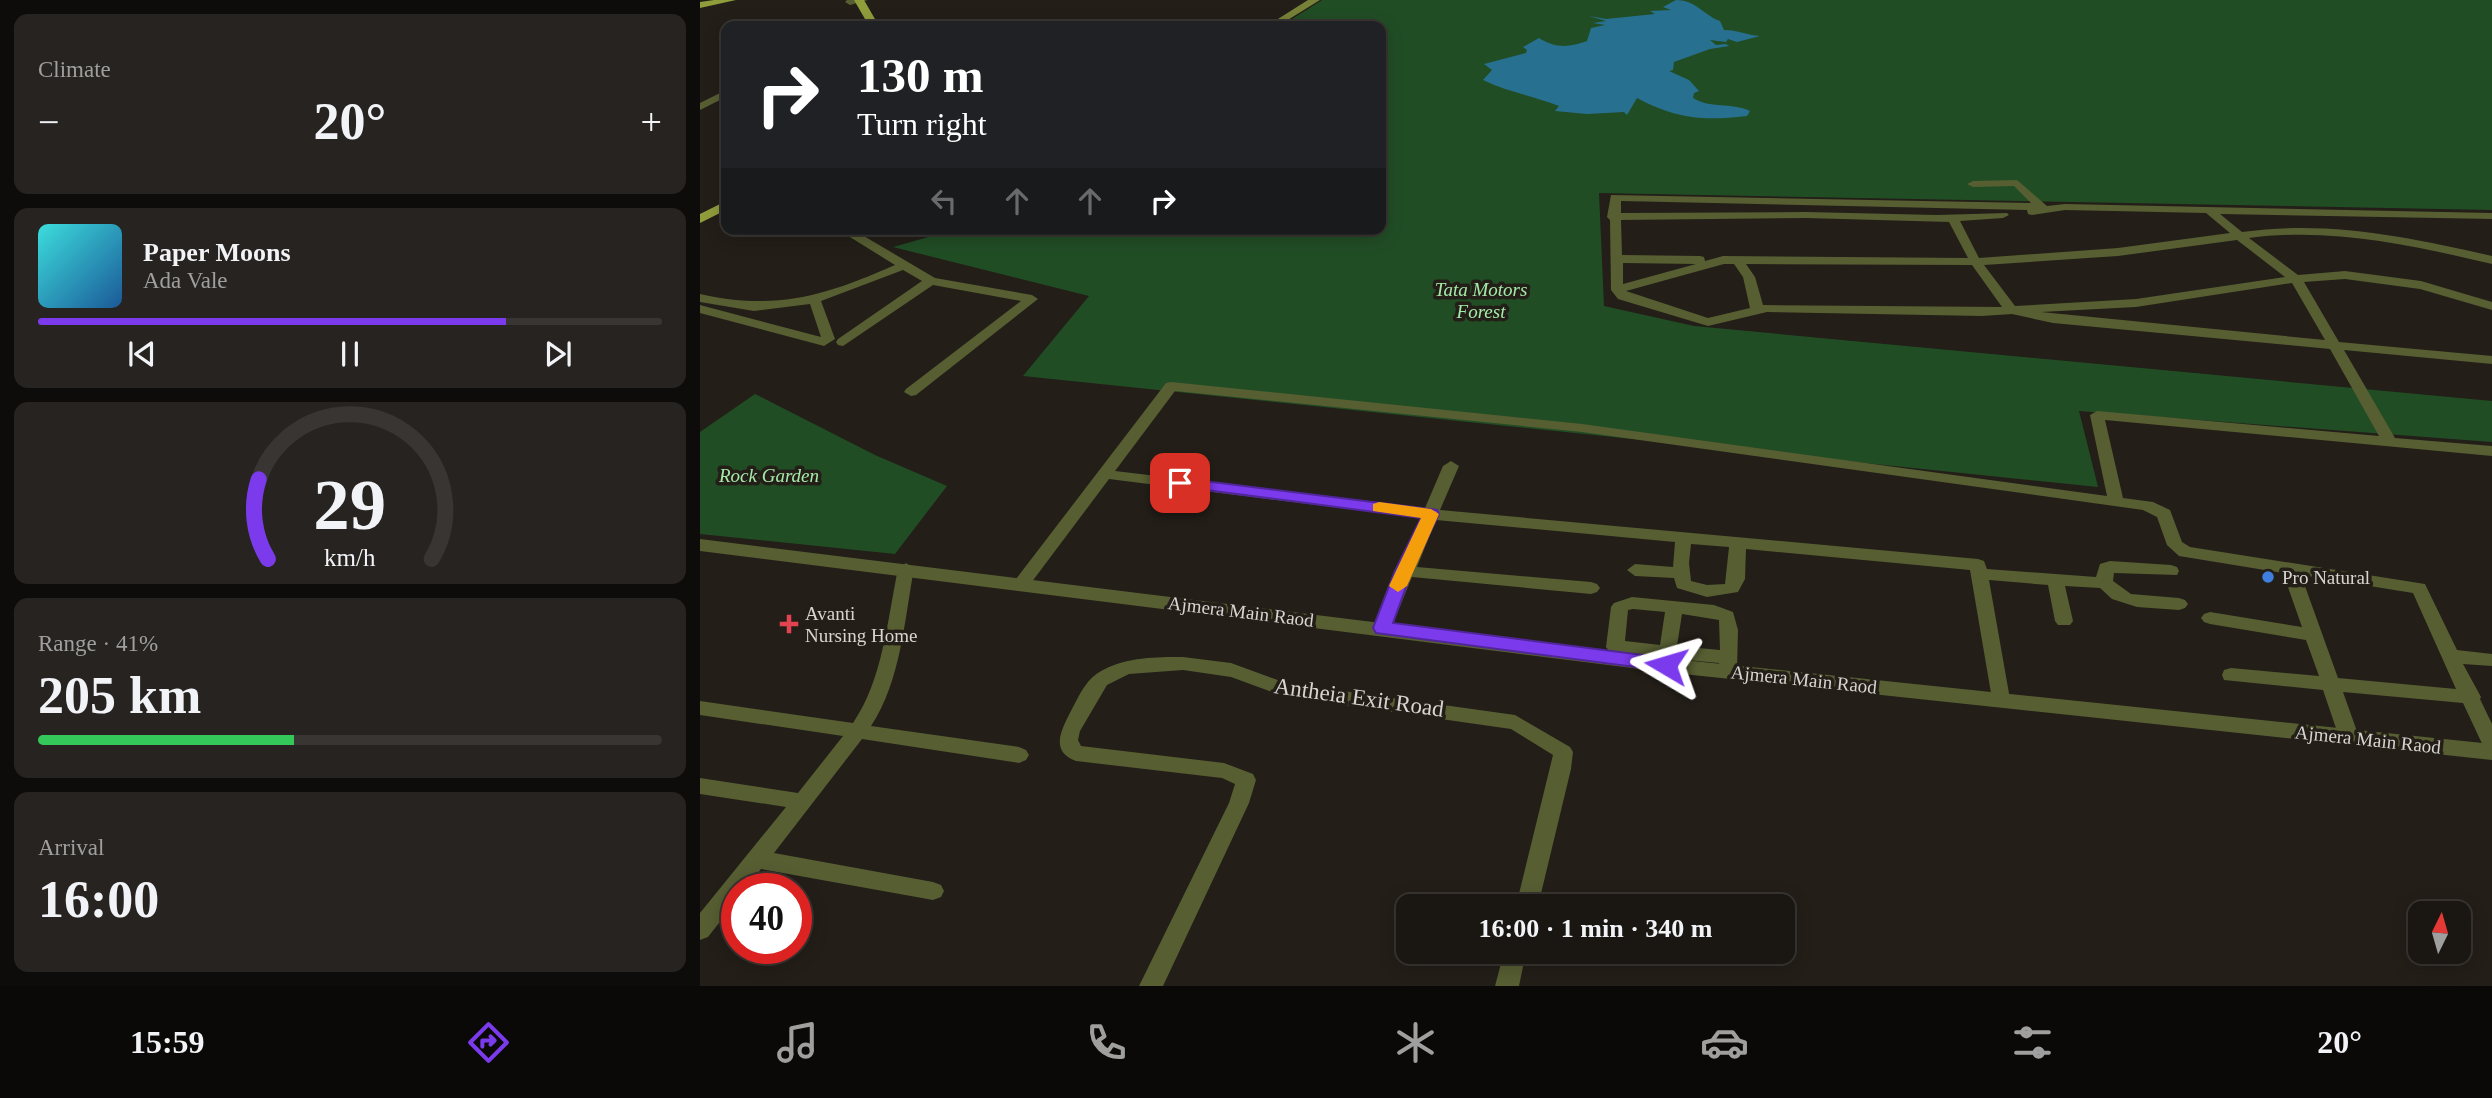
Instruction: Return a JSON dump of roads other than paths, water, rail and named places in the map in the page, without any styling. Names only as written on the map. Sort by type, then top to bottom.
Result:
[{"type":"main road","points":[[700,5],[731,0]]},
{"type":"main road","points":[[1281,21],[1319,0]]},
{"type":"main road","points":[[1287,21],[1319,0]]},
{"type":"main road","points":[[856,1],[862,21]]},
{"type":"main road","points":[[856,1],[870,21]]},
{"type":"main road","points":[[700,219],[721,208]]},
{"type":"street","points":[[700,107],[721,96]]},
{"type":"street","points":[[1973,184],[2017,183],[2042,208]]},
{"type":"street","points":[[2042,208],[1615,197],[1613,217],[1617,290],[1623,296],[1708,322],[1757,309],[1944,312],[2172,299],[2296,279],[2345,275],[2441,289],[2492,306]]},
{"type":"street","points":[[1613,217],[1806,215],[1952,219],[2065,206],[2488,217]]},
{"type":"street","points":[[2209,210],[2237,235],[2296,279],[2390,442]]},
{"type":"street","points":[[1952,219],[1975,261],[2011,310],[2053,319],[2492,360]]},
{"type":"street","points":[[1615,259],[1975,261],[2118,252],[2237,235],[2306,230],[2361,233],[2426,243],[2492,260]]},
{"type":"street","points":[[853,235],[930,281],[1032,299],[911,392]]},
{"type":"street","points":[[1617,290],[1723,260]]},
{"type":"street","points":[[1737,260],[1749,277],[1757,309]]},
{"type":"street","points":[[700,298],[756,308],[815,301],[902,266]]},
{"type":"street","points":[[843,342],[930,281]]},
{"type":"street","points":[[700,309],[824,342],[828,338],[815,301]]},
{"type":"street","points":[[1022,583],[1171,386],[1582,428],[2116,502],[2161,511],[2180,550],[2291,571],[2419,588],[2472,697],[2492,745]]},
{"type":"street","points":[[2116,502],[2097,415],[2492,451]]},
{"type":"street","points":[[1382,628],[1451,466]]},
{"type":"street","points":[[1105,474],[1431,514],[1978,565],[2001,699]]},
{"type":"street","points":[[1684,537],[1683,584],[1687,587],[1720,591],[1732,588],[1736,579],[1738,542]]},
{"type":"street","name":"Ajmera Main Raod","points":[[700,545],[1382,628],[1728,664],[2001,699],[2492,752]]},
{"type":"street","points":[[2171,571],[2110,567],[2106,568],[2104,582],[2112,594],[2121,598],[2179,604]]},
{"type":"street","points":[[700,930],[858,732],[876,704],[884,680],[906,569]]},
{"type":"street","points":[[1635,570],[1683,573]]},
{"type":"street","points":[[1404,571],[1591,588]]},
{"type":"street","points":[[2291,571],[2349,737]]},
{"type":"street","points":[[1979,574],[2104,582]]},
{"type":"street","points":[[2055,580],[2064,621]]},
{"type":"street","points":[[1674,607],[1667,659],[1621,649],[1613,643],[1620,607],[1624,603],[1674,607],[1727,616],[1728,664]]},
{"type":"street","points":[[2210,618],[2313,635]]},
{"type":"street","points":[[2450,656],[2492,660]]},
{"type":"street","name":"Antheia Exit Road","points":[[1151,986],[1239,803],[1246,780],[1224,771],[1076,753],[1070,748],[1068,738],[1071,729],[1099,681],[1111,673],[1131,668],[1163,663],[1197,664],[1233,670],[1255,681],[1286,690],[1515,722],[1563,752],[1530,894]]},
{"type":"street","points":[[2231,675],[2472,697]]},
{"type":"street","points":[[700,708],[1019,755]]},
{"type":"street","points":[[700,786],[803,802]]},
{"type":"street","points":[[756,859],[933,891]]},
{"type":"street","points":[[1507,986],[1512,964]]},
{"type":"water","points":[[1676,0],[1695,5],[1720,21],[1724,30],[1760,36],[1737,42],[1728,39],[1726,42],[1710,40],[1716,45],[1729,46],[1710,49],[1674,62],[1673,70],[1669,71],[1689,80],[1699,91],[1694,93],[1693,98],[1706,103],[1743,108],[1750,111],[1747,116],[1690,117],[1637,98],[1627,115],[1624,112],[1587,114],[1555,111],[1559,106],[1483,80],[1492,70],[1484,64],[1526,53],[1527,50],[1523,47],[1539,38],[1563,46],[1587,41],[1591,28],[1605,25],[1593,23],[1606,21],[1589,16],[1606,19],[1655,14],[1650,11],[1671,10],[1663,7]]},
{"type":"place","name":"Pro Natural","points":[[2268,577]]},
{"type":"place","name":"Avanti Nursing Home","points":[[789,624]]},
{"type":"park label","name":"Tata Motors Forest","points":[[1481,300]]},
{"type":"park label","name":"Rock Garden","points":[[769,475]]}]
